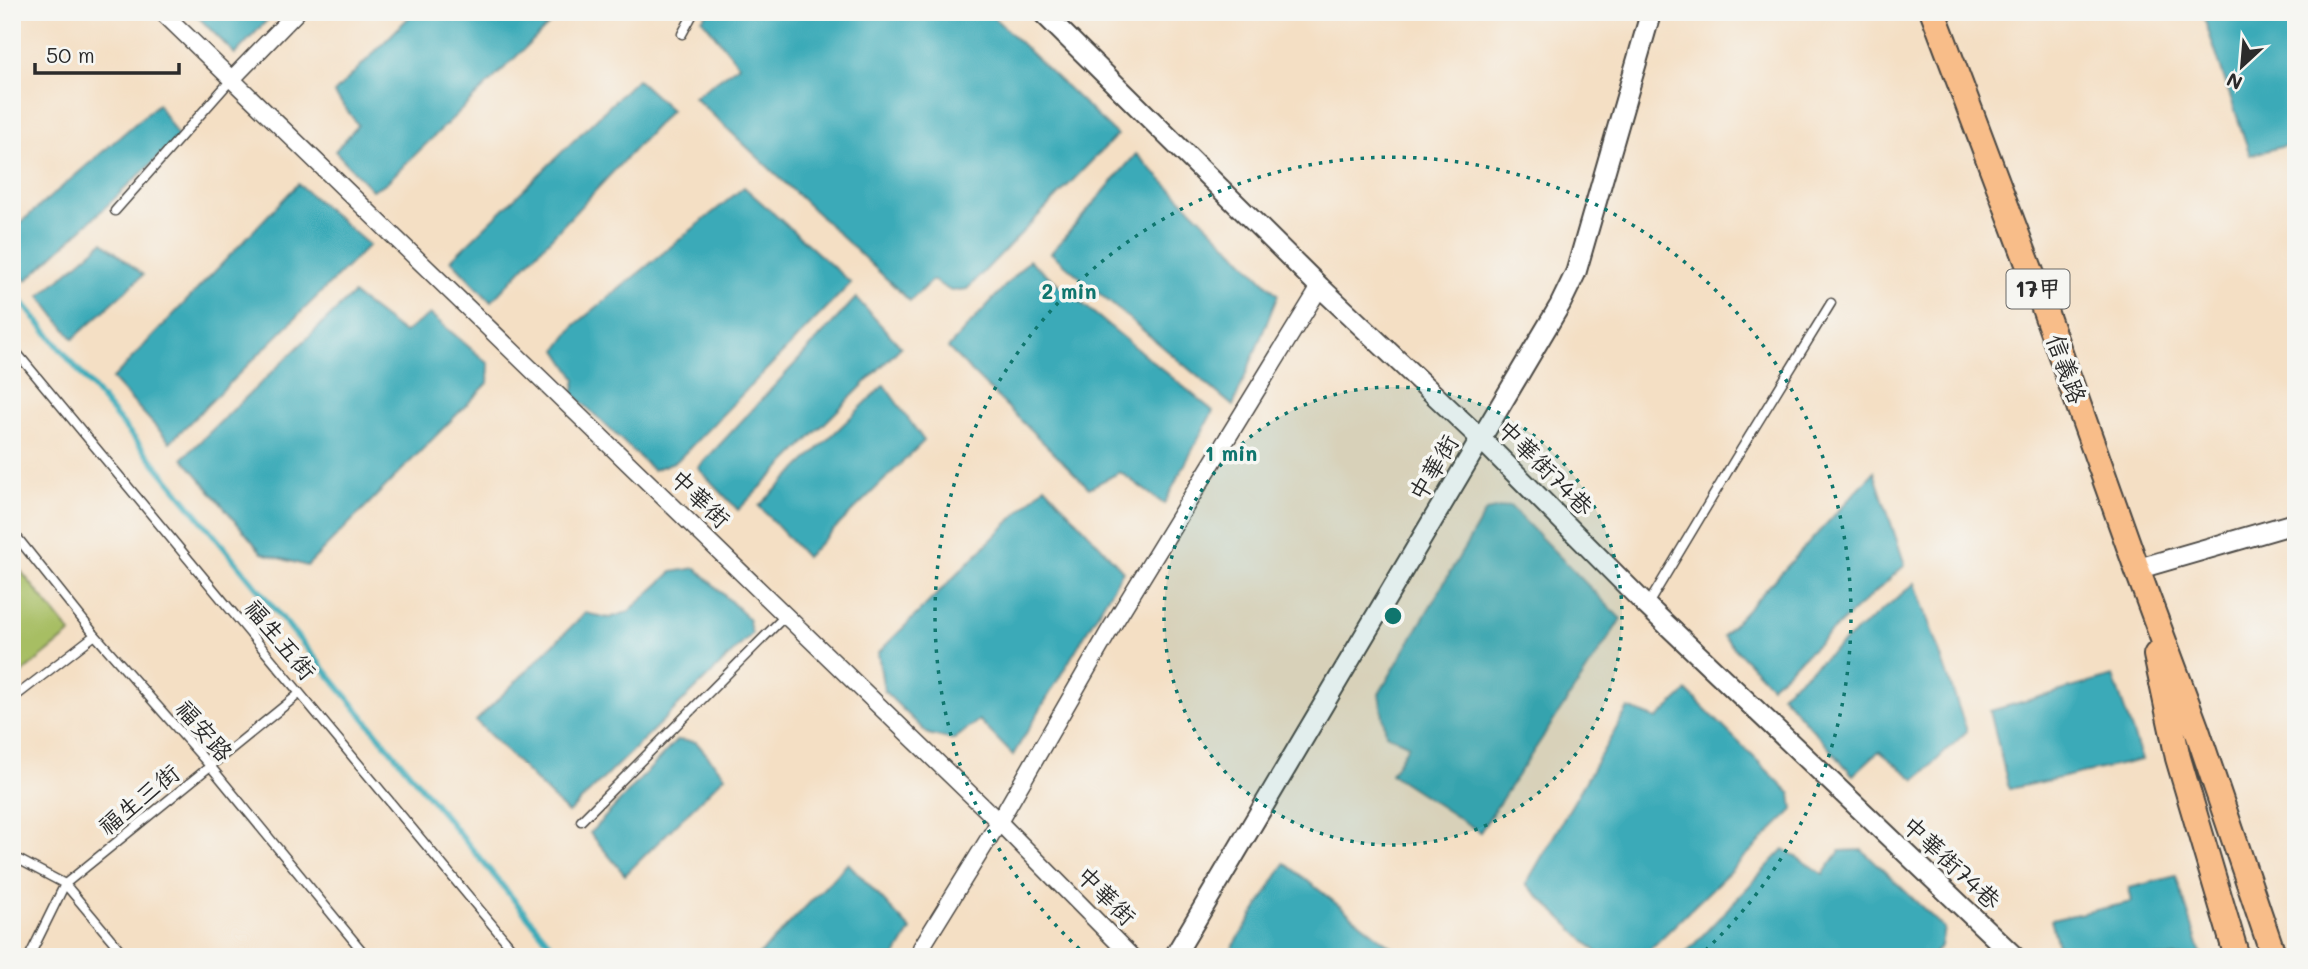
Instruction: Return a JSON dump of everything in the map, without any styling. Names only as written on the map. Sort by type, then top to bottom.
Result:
[{"type":"main road","name":"信義路","points":[[1933,12],[2199,733],[2274,957]]},
{"type":"main road","name":"信義路","points":[[2137,569],[2178,758],[2237,957]]},
{"type":"street","name":"中華街","points":[[162,12],[999,822],[1132,957]]},
{"type":"street","points":[[231,80],[297,12]]},
{"type":"street","name":"中華街74巷","points":[[1042,12],[1320,287],[1480,438],[1647,606],[2015,957]]},
{"type":"street","name":"中華街","points":[[1174,957],[1560,305],[1576,272],[1651,12]]},
{"type":"street","points":[[921,948],[999,822],[1108,633],[1320,287]]},
{"type":"street","points":[[2137,569],[2296,523]]},
{"type":"lane","points":[[682,34],[694,12]]},
{"type":"lane","points":[[115,211],[231,80]]},
{"type":"lane","points":[[1647,606],[1831,303]]},
{"type":"lane","name":"福生五街","points":[[12,347],[520,957]]},
{"type":"lane","name":"福安路","points":[[12,531],[95,635],[211,767],[367,957]]},
{"type":"lane","points":[[581,821],[785,615]]},
{"type":"lane","points":[[12,699],[95,635]]},
{"type":"lane","name":"福生三街","points":[[29,957],[65,884],[299,694]]},
{"type":"lane","points":[[12,856],[65,884],[126,957]]},
{"type":"green space","points":[[12,560],[71,633],[12,681]]},
{"type":"water","points":[[193,12],[275,12],[235,54]]},
{"type":"water","points":[[414,12],[555,12],[556,18],[386,183],[372,190],[335,151],[358,125],[334,93]]},
{"type":"water","points":[[709,12],[988,12],[1117,135],[967,289],[951,291],[932,280],[910,301],[694,97],[739,65],[702,19]]},
{"type":"water","points":[[2202,12],[2296,12],[2296,143],[2250,155]]},
{"type":"water","points":[[637,79],[671,110],[491,302],[451,260]]},
{"type":"water","points":[[158,104],[179,138],[26,281],[12,266],[12,230]]},
{"type":"water","points":[[1136,154],[1278,295],[1233,406],[1051,253]]},
{"type":"water","points":[[298,184],[369,245],[170,442],[112,379]]},
{"type":"water","points":[[744,187],[851,283],[677,461],[653,470],[573,394],[576,379],[557,350],[575,325]]},
{"type":"water","points":[[103,242],[143,275],[73,339],[40,296]]},
{"type":"water","points":[[1029,260],[1213,411],[1164,504],[1120,472],[1089,488],[948,348]]},
{"type":"water","points":[[353,294],[404,333],[430,314],[489,364],[488,383],[307,566],[262,553],[183,458]]},
{"type":"water","points":[[856,298],[901,347],[738,510],[698,468]]},
{"type":"water","points":[[884,385],[924,441],[806,557],[759,506]]},
{"type":"water","points":[[1874,472],[1905,565],[1771,686],[1723,636]]},
{"type":"water","points":[[1045,486],[1123,571],[1013,755],[979,720],[953,740],[928,734],[884,691],[878,653]]},
{"type":"water","points":[[1510,506],[1621,619],[1480,832],[1391,774],[1409,745],[1386,734],[1379,694],[1486,511]]},
{"type":"water","points":[[696,568],[748,618],[752,634],[568,813],[476,721],[585,613],[609,618],[628,612],[672,572]]},
{"type":"water","points":[[1915,583],[1967,731],[1916,780],[1879,751],[1853,775],[1781,694]]},
{"type":"water","points":[[2113,676],[2142,760],[2009,789],[1990,711]]},
{"type":"water","points":[[1687,691],[1791,794],[1793,810],[1642,957],[1602,957],[1526,884],[1628,708],[1657,719]]},
{"type":"water","points":[[677,740],[696,742],[725,776],[625,875],[590,833]]},
{"type":"water","points":[[1784,849],[1823,874],[1840,851],[1862,850],[1944,928],[1941,946],[1931,957],[1682,957]]},
{"type":"water","points":[[848,863],[911,930],[895,957],[757,957]]},
{"type":"water","points":[[1285,863],[1404,957],[1236,957],[1230,952]]},
{"type":"water","points":[[2176,876],[2202,957],[2061,957],[2051,920],[2132,902],[2129,888]]},
{"type":"waterway","points":[[12,290],[561,957]]}]
